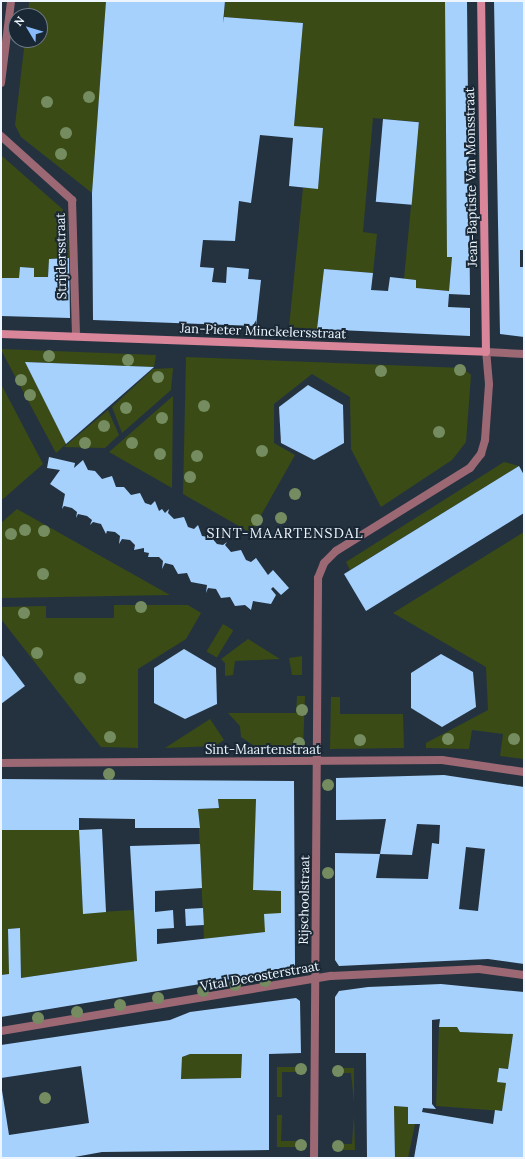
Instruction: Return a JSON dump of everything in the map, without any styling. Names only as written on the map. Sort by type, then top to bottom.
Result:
[{"type":"street","points":[[1,83],[11,1]]},
{"type":"street","name":"Jean-Baptiste Van Monsstraat","points":[[481,1],[486,352]]},
{"type":"street","name":"Strijdersstraat","points":[[1,136],[72,200],[76,335]]},
{"type":"street","name":"Jan-Pieter Minckelersstraat","points":[[1,334],[76,335],[524,354]]},
{"type":"street","name":"Rijschoolstraat","points":[[314,1158],[317,588],[321,569],[336,551],[476,461],[485,440],[489,384],[486,352]]},
{"type":"street","name":"Sint-Maartenstraat","points":[[1,763],[317,763],[442,760],[524,772]]},
{"type":"street","name":"Vital Decosterstraat","points":[[1,1031],[315,981],[332,976],[479,969],[524,975]]},
{"type":"green space","points":[[29,1],[106,1],[92,193],[21,137],[15,125],[24,48],[48,48],[48,8],[29,8]]},
{"type":"green space","points":[[225,1],[445,1],[447,257],[452,257],[449,291],[416,288],[416,280],[404,279],[419,122],[373,118],[363,232],[377,234],[373,273],[324,269],[317,329],[289,327],[303,188],[318,188],[323,128],[294,126],[303,23],[224,17]]},
{"type":"green space","points":[[2,156],[67,213],[69,258],[49,259],[48,277],[34,277],[34,268],[20,267],[19,278],[1,278]]},
{"type":"green space","points":[[1,350],[156,355],[154,367],[25,362],[66,444],[56,453]]},
{"type":"green space","points":[[186,357],[463,368],[471,375],[466,442],[452,460],[381,507],[351,449],[350,397],[312,374],[274,404],[274,443],[295,455],[251,533],[183,494]]},
{"type":"green space","points":[[173,368],[171,390],[122,433],[112,407],[153,369]]},
{"type":"green space","points":[[1,384],[43,464],[3,499],[1,498]]},
{"type":"green space","points":[[173,396],[172,488],[109,452]]},
{"type":"green space","points":[[108,410],[119,435],[105,448],[64,447]]},
{"type":"green space","points":[[504,462],[519,466],[350,570],[346,562]]},
{"type":"green space","points":[[17,509],[170,595],[1,598],[1,523]]},
{"type":"green space","points":[[524,532],[524,759],[500,756],[503,734],[472,730],[469,749],[426,748],[426,743],[488,710],[486,667],[393,613]]},
{"type":"green space","points":[[114,605],[188,605],[201,613],[186,639],[138,669],[138,748],[101,747],[1,619],[1,607],[46,606],[46,618],[114,618]]},
{"type":"green space","points":[[223,624],[233,630],[217,658],[207,651]]},
{"type":"green space","points":[[248,639],[280,659],[235,661],[233,675],[225,676],[225,663],[221,659]]},
{"type":"green space","points":[[302,656],[302,675],[292,675],[289,658]]},
{"type":"green space","points":[[297,696],[305,696],[303,750],[253,745],[241,737],[240,726],[228,713],[296,713]]},
{"type":"green space","points":[[331,697],[340,697],[340,714],[403,714],[404,748],[330,749]]},
{"type":"green space","points":[[210,719],[224,740],[215,746],[165,748]]},
{"type":"green space","points":[[218,799],[256,799],[253,890],[281,891],[281,913],[265,932],[204,939],[198,809],[219,808]]},
{"type":"green space","points":[[1,830],[79,830],[83,913],[134,910],[137,961],[21,978],[19,928],[8,929],[9,974],[1,975]]},
{"type":"green space","points":[[439,1027],[457,1027],[460,1032],[513,1034],[508,1069],[499,1068],[497,1081],[506,1083],[502,1111],[436,1106]]},
{"type":"green space","points":[[190,1054],[242,1054],[241,1078],[181,1079],[182,1057]]},
{"type":"green space","points":[[277,1067],[298,1067],[298,1072],[282,1072],[282,1097],[277,1097]]},
{"type":"green space","points":[[340,1068],[354,1068],[354,1102],[351,1073],[340,1073]]},
{"type":"green space","points":[[394,1106],[408,1107],[408,1124],[415,1124],[408,1158],[395,1158]]},
{"type":"green space","points":[[277,1115],[282,1115],[281,1141],[298,1141],[298,1147],[277,1147]]},
{"type":"green space","points":[[354,1115],[355,1150],[340,1150],[340,1144],[352,1144]]},
{"type":"building","points":[[106,1],[225,1],[223,23],[224,17],[303,23],[294,126],[323,128],[318,189],[289,186],[293,138],[260,135],[251,203],[239,201],[235,241],[203,240],[200,267],[214,268],[212,282],[226,283],[227,267],[249,269],[248,279],[261,280],[256,326],[93,320],[92,193]]},
{"type":"building","points":[[445,1],[467,1],[470,295],[449,294],[448,307],[470,308],[470,336],[317,329],[324,269],[373,273],[371,290],[388,291],[390,277],[416,280],[416,288],[449,291],[452,257],[447,257]]},
{"type":"building","points":[[494,1],[524,1],[524,250],[520,250],[520,267],[524,267],[524,337],[500,334]]},
{"type":"building","points":[[383,119],[419,122],[412,205],[376,202]]},
{"type":"building","points":[[69,258],[70,318],[1,316],[1,278],[19,278],[20,267],[34,268],[34,277],[48,277],[49,259]]},
{"type":"building","points":[[25,362],[154,367],[66,444]]},
{"type":"building","points":[[308,385],[343,405],[344,443],[314,460],[281,443],[279,407]]},
{"type":"building","points":[[49,457],[75,463],[74,468],[83,460],[88,470],[95,471],[102,479],[112,476],[116,487],[124,487],[131,495],[140,493],[145,503],[151,505],[155,501],[159,511],[162,509],[165,513],[169,509],[168,513],[174,519],[184,517],[188,527],[194,529],[198,525],[202,536],[208,537],[213,533],[211,537],[217,544],[223,545],[227,542],[225,545],[231,552],[241,550],[246,560],[251,562],[256,558],[268,575],[273,570],[289,588],[281,595],[273,587],[271,589],[276,595],[271,604],[253,601],[251,610],[245,605],[235,606],[230,597],[221,598],[216,589],[208,588],[206,593],[207,585],[191,582],[187,573],[178,574],[173,565],[165,563],[162,569],[163,561],[159,557],[148,557],[149,553],[144,552],[144,548],[134,550],[135,545],[130,540],[122,539],[119,544],[120,536],[115,532],[107,531],[106,534],[101,524],[93,522],[90,525],[92,520],[87,516],[78,514],[76,518],[77,512],[72,508],[64,506],[62,509],[65,494],[50,484],[60,470],[47,468]]},
{"type":"building","points":[[519,466],[524,475],[524,513],[366,611],[344,574]]},
{"type":"building","points":[[184,649],[216,668],[217,704],[185,719],[154,703],[154,668]]},
{"type":"building","points":[[1,654],[25,686],[1,704]]},
{"type":"building","points":[[441,654],[473,672],[476,707],[442,727],[411,708],[411,673]]},
{"type":"building","points":[[444,775],[524,787],[524,964],[488,959],[339,966],[335,960],[335,853],[380,854],[386,819],[336,820],[336,778]],"holes":[[[417,824],[440,825],[439,844],[432,843],[428,879],[376,878],[380,854],[412,855]],[[466,847],[485,849],[478,911],[459,909]]]},
{"type":"building","points":[[1,779],[294,781],[295,965],[291,969],[1,1017],[1,975],[9,974],[8,929],[20,928],[21,978],[137,961],[130,846],[200,844],[202,888],[155,891],[155,912],[173,910],[174,928],[157,929],[157,944],[265,932],[264,914],[281,913],[281,891],[253,890],[256,799],[218,799],[219,808],[198,809],[200,828],[135,828],[135,819],[79,818],[79,830],[1,830]]},
{"type":"building","points":[[102,829],[106,912],[83,914],[79,830]]},
{"type":"building","points":[[203,908],[204,925],[186,926],[185,909]]},
{"type":"building","points":[[441,984],[524,992],[524,1158],[414,1158],[420,1124],[408,1124],[408,1107],[394,1106],[395,1158],[367,1158],[366,1053],[335,1053],[335,997],[339,991],[368,987]],"holes":[[[440,1019],[439,1027],[457,1027],[460,1032],[513,1034],[508,1069],[499,1068],[497,1082],[506,1083],[502,1111],[495,1110],[493,1124],[422,1112],[423,1108],[436,1109],[432,1104],[432,1020]]]},
{"type":"building","points":[[296,998],[300,1001],[301,1053],[269,1054],[269,1150],[102,1152],[69,1158],[1,1158],[1,1084],[9,1135],[89,1123],[81,1066],[1,1078],[1,1045],[170,1020],[190,1012]],"holes":[[[190,1054],[242,1054],[241,1078],[181,1079],[182,1057]]]},
{"type":"district","name":"SINT-MAARTENSDAL","points":[[285,533]]}]
